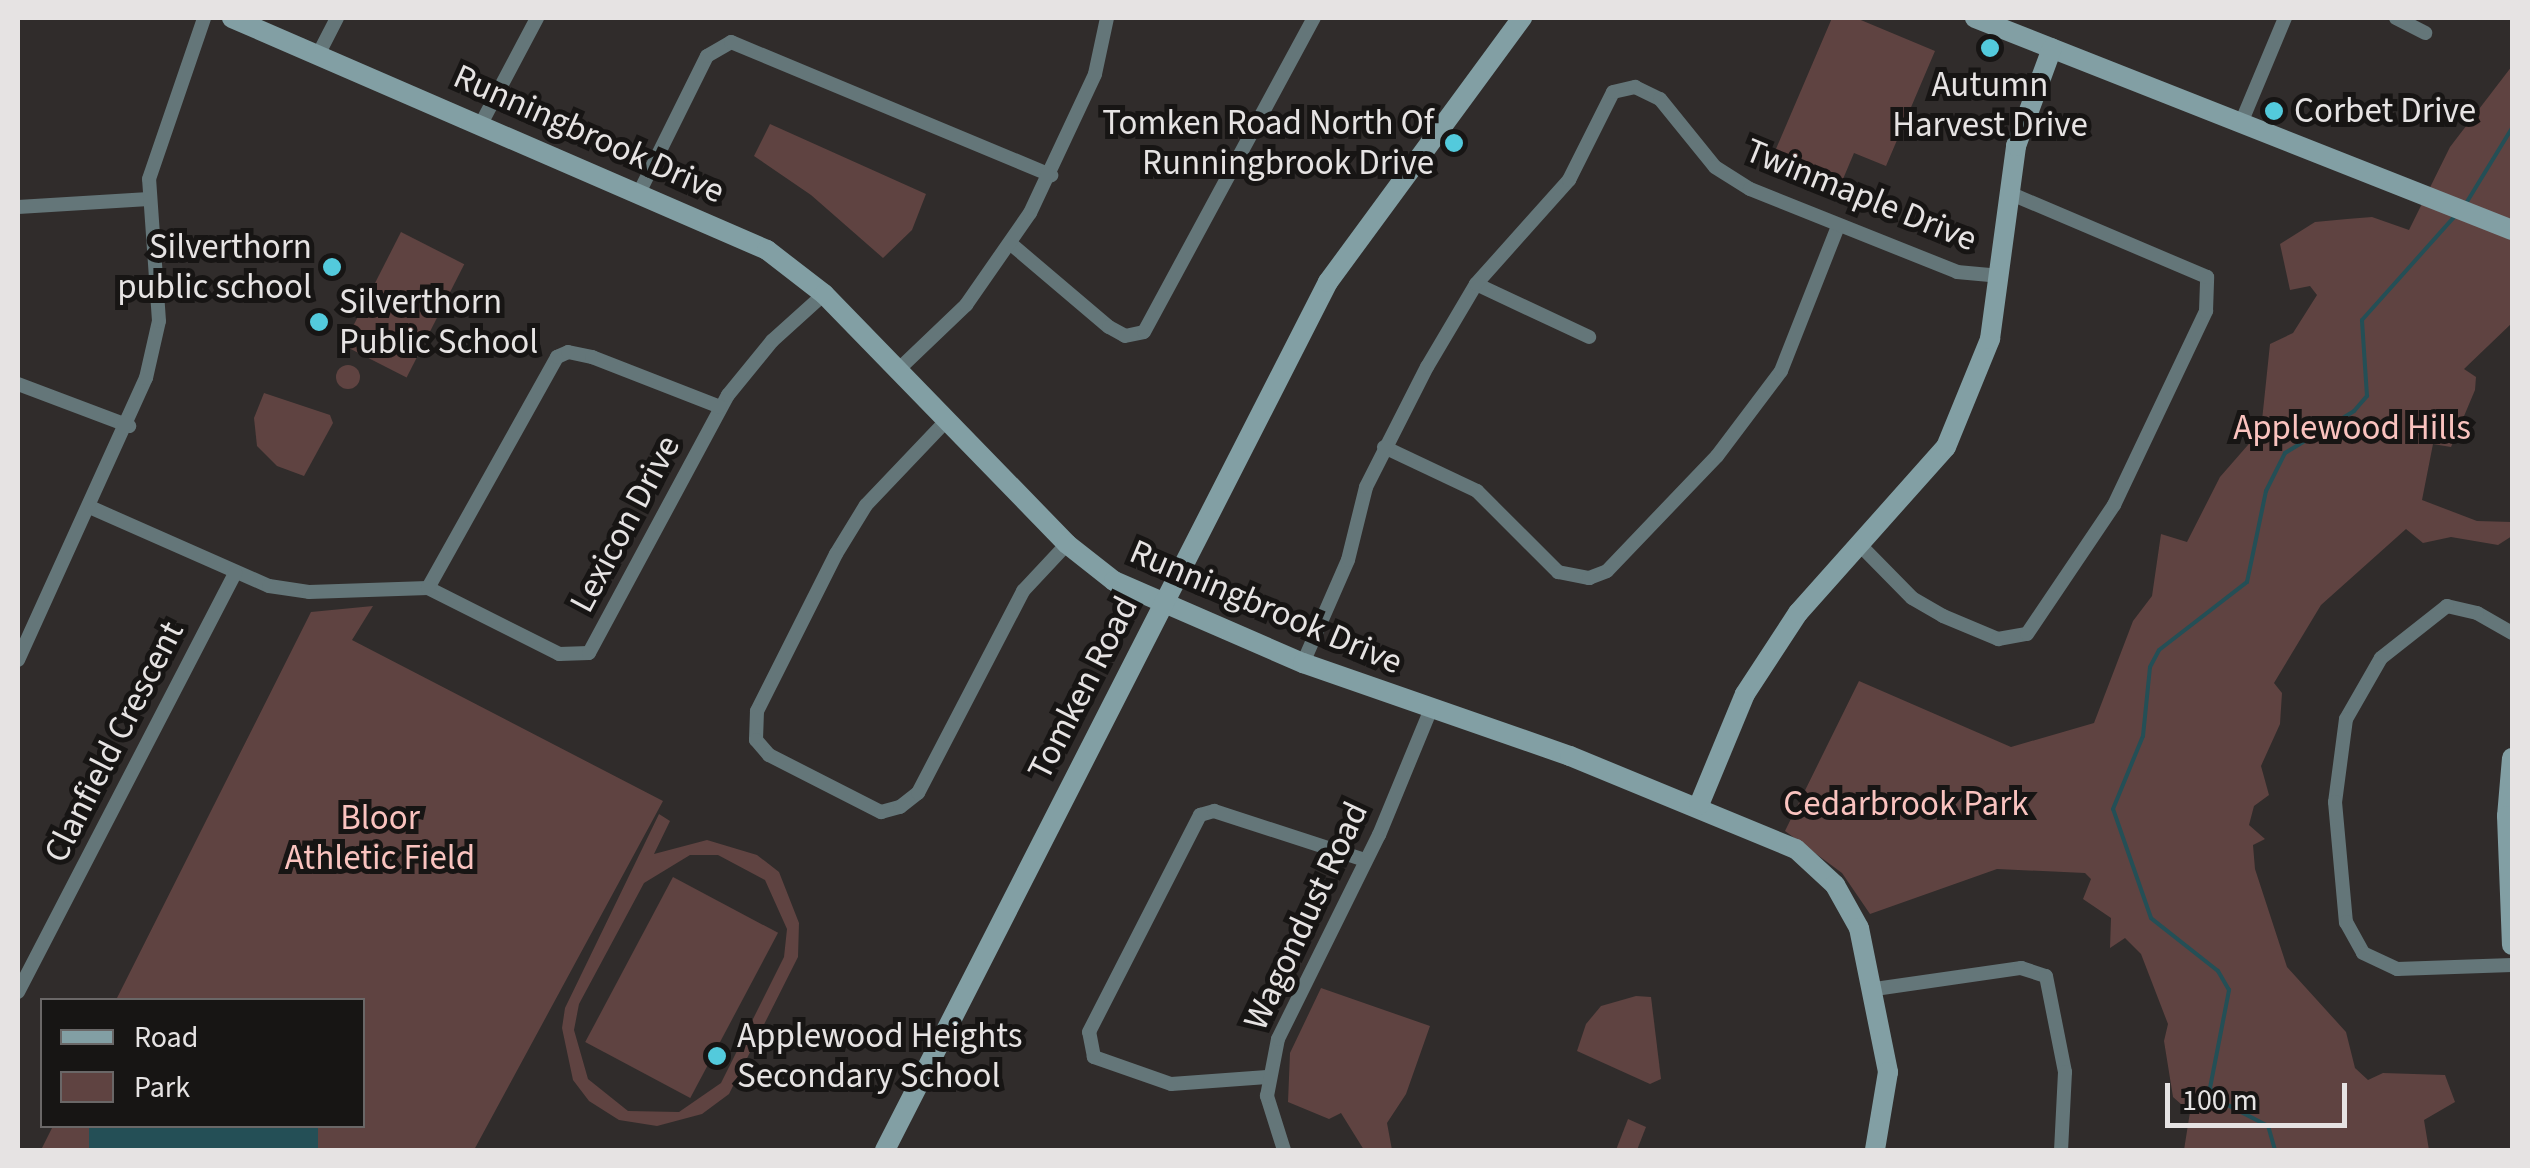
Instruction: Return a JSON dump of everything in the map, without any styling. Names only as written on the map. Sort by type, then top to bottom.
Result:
[{"type":"street","points":[[18,660],[129,426],[159,331],[149,179],[204,18]]},
{"type":"street","name":"Runningbrook Drive","points":[[232,18],[482,122],[767,250],[824,294],[1067,544],[1114,581],[1302,663],[1699,805],[1816,864],[1852,910],[1875,988],[1888,1086],[1875,1150]]},
{"type":"street","points":[[318,55],[338,18]]},
{"type":"street","points":[[482,122],[537,18]]},
{"type":"street","points":[[900,368],[966,305],[1011,244],[1051,176],[1094,74],[1107,18]]},
{"type":"street","points":[[1011,244],[1109,327],[1125,336],[1144,332],[1314,18]]},
{"type":"street","name":"Tomken Road","points":[[885,1150],[1328,282],[1522,18]]},
{"type":"street","points":[[1975,18],[2502,226]]},
{"type":"street","points":[[2240,122],[2285,18]]},
{"type":"street","points":[[2396,18],[2425,33]]},
{"type":"street","points":[[638,195],[708,56],[731,42],[1051,176]]},
{"type":"street","points":[[1699,805],[1729,729],[1768,657],[1823,580],[1860,545],[1946,447],[1990,338],[2001,276],[2008,193],[2022,121],[2052,48]]},
{"type":"street","name":"Twinmaple Drive","points":[[1302,663],[1348,560],[1356,517],[1384,448],[1476,284],[1569,180],[1608,98],[1628,87],[1672,109],[1728,178],[1957,272],[2001,276]]},
{"type":"street","points":[[1860,545],[1912,598],[1942,616],[1998,639],[2027,634],[2114,505],[2206,311],[2212,292],[2198,272],[2008,193]]},
{"type":"street","points":[[18,207],[149,199]]},
{"type":"street","points":[[1384,448],[1477,491],[1558,572],[1589,578],[1607,572],[1717,456],[1781,371],[1838,226]]},
{"type":"street","points":[[1476,284],[1590,337]]},
{"type":"street","name":"Lexicon Drive","points":[[92,508],[235,572],[308,592],[428,588],[559,654],[589,653],[720,407],[772,341],[824,294]]},
{"type":"street","points":[[428,588],[558,357],[568,352],[592,357],[720,407]]},
{"type":"street","points":[[18,384],[129,426]]},
{"type":"street","points":[[947,420],[866,505],[836,554],[757,710],[756,740],[770,754],[881,812],[900,808],[918,793],[1014,606],[1067,544]]},
{"type":"street","name":"Clanfield Crescent","points":[[18,992],[235,572]]},
{"type":"street","points":[[2512,633],[2477,613],[2447,606],[2381,658],[2346,720],[2335,802],[2346,922],[2364,953],[2397,968],[2512,965]]},
{"type":"street","name":"Wagondust Road","points":[[1284,1150],[1271,1119],[1267,1077],[1278,1040],[1365,860],[1430,710]]},
{"type":"street","points":[[2512,758],[2512,945]]},
{"type":"street","points":[[1267,1077],[1171,1084],[1094,1058],[1088,1032],[1200,815],[1214,812],[1365,860]]},
{"type":"street","points":[[1875,988],[2021,968],[2046,976],[2065,1072],[2061,1150]]},
{"type":"green space","points":[[1832,18],[1856,18],[1935,51],[1886,166],[1854,153],[1835,198],[1767,170]]},
{"type":"green space","name":"Applewood Hills","points":[[2512,66],[2512,323],[2464,369],[2476,377],[2475,390],[2451,447],[2433,444],[2422,500],[2477,521],[2512,522],[2512,536],[2498,545],[2451,537],[2423,543],[2406,529],[2321,605],[2274,683],[2282,693],[2280,724],[2261,766],[2269,795],[2254,806],[2249,825],[2265,839],[2253,845],[2255,869],[2287,967],[2346,1032],[2355,1068],[2368,1080],[2383,1073],[2445,1075],[2455,1102],[2424,1120],[2429,1150],[2184,1150],[2190,1112],[2173,1097],[2164,1041],[2168,1024],[2141,954],[2125,938],[2110,948],[2111,918],[2083,899],[2091,879],[2085,873],[1997,869],[1870,914],[1842,873],[1785,831],[1859,681],[2011,747],[2094,723],[2133,621],[2152,596],[2161,534],[2187,542],[2220,477],[2261,430],[2270,344],[2293,333],[2317,295],[2310,286],[2290,290],[2280,244],[2315,222],[2372,217],[2409,230],[2450,147]]},
{"type":"green space","points":[[770,124],[926,194],[912,230],[883,258],[811,195],[754,156]]},
{"type":"green space","points":[[401,232],[464,264],[407,377],[343,345]]},
{"type":"green space","points":[[343,365],[353,365],[360,377],[353,389],[343,389],[336,382],[336,372]]},
{"type":"green space","points":[[264,393],[330,415],[333,423],[304,476],[277,466],[257,446],[254,418]]},
{"type":"green space","name":"Bloor Athletic Field","points":[[373,606],[352,640],[663,801],[474,1150],[41,1150],[52,1128],[365,1128],[365,998],[117,998],[311,612]]},
{"type":"green space","points":[[659,814],[670,821],[654,854],[707,840],[757,855],[779,872],[799,923],[798,957],[729,1094],[702,1114],[657,1126],[619,1120],[589,1101],[573,1080],[562,1028],[565,1008]],"holes":[[[690,855],[718,855],[765,880],[787,929],[784,957],[721,1083],[679,1112],[628,1111],[588,1079],[574,1030],[579,1004],[644,883]]]},
{"type":"green space","points":[[673,877],[778,933],[690,1098],[585,1042]]},
{"type":"green space","points":[[1321,988],[1430,1026],[1406,1094],[1387,1123],[1392,1150],[1364,1150],[1341,1113],[1329,1119],[1288,1102],[1290,1053]]},
{"type":"green space","points":[[1636,996],[1651,997],[1661,1079],[1650,1084],[1577,1051],[1586,1024],[1601,1006]]},
{"type":"green space","points":[[1628,1119],[1646,1127],[1637,1150],[1616,1150]]},
{"type":"water","points":[[89,1128],[318,1128],[318,1150],[89,1150]]},
{"type":"waterway","points":[[2465,205],[2512,128]]},
{"type":"waterway","points":[[2275,1150],[2268,1126],[2218,1100],[2210,1088],[2229,990],[2218,971],[2151,918],[2113,809],[2143,736],[2150,667],[2159,650],[2247,582],[2266,491],[2285,453],[2354,411],[2367,396],[2362,320],[2455,216]]},
{"type":"place","name":"Autumn Harvest Drive","points":[[1990,48]]},
{"type":"place","name":"Corbet Drive","points":[[2274,111]]},
{"type":"place","name":"Tomken Road North Of Runningbrook Drive","points":[[1454,143]]},
{"type":"place","name":"Silverthorn public school","points":[[332,267]]},
{"type":"place","name":"Silverthorn Public School","points":[[319,322]]},
{"type":"place","name":"Applewood Heights Secondary School","points":[[717,1056]]},
{"type":"park label","name":"Cedarbrook Park","points":[[1906,804]]}]
